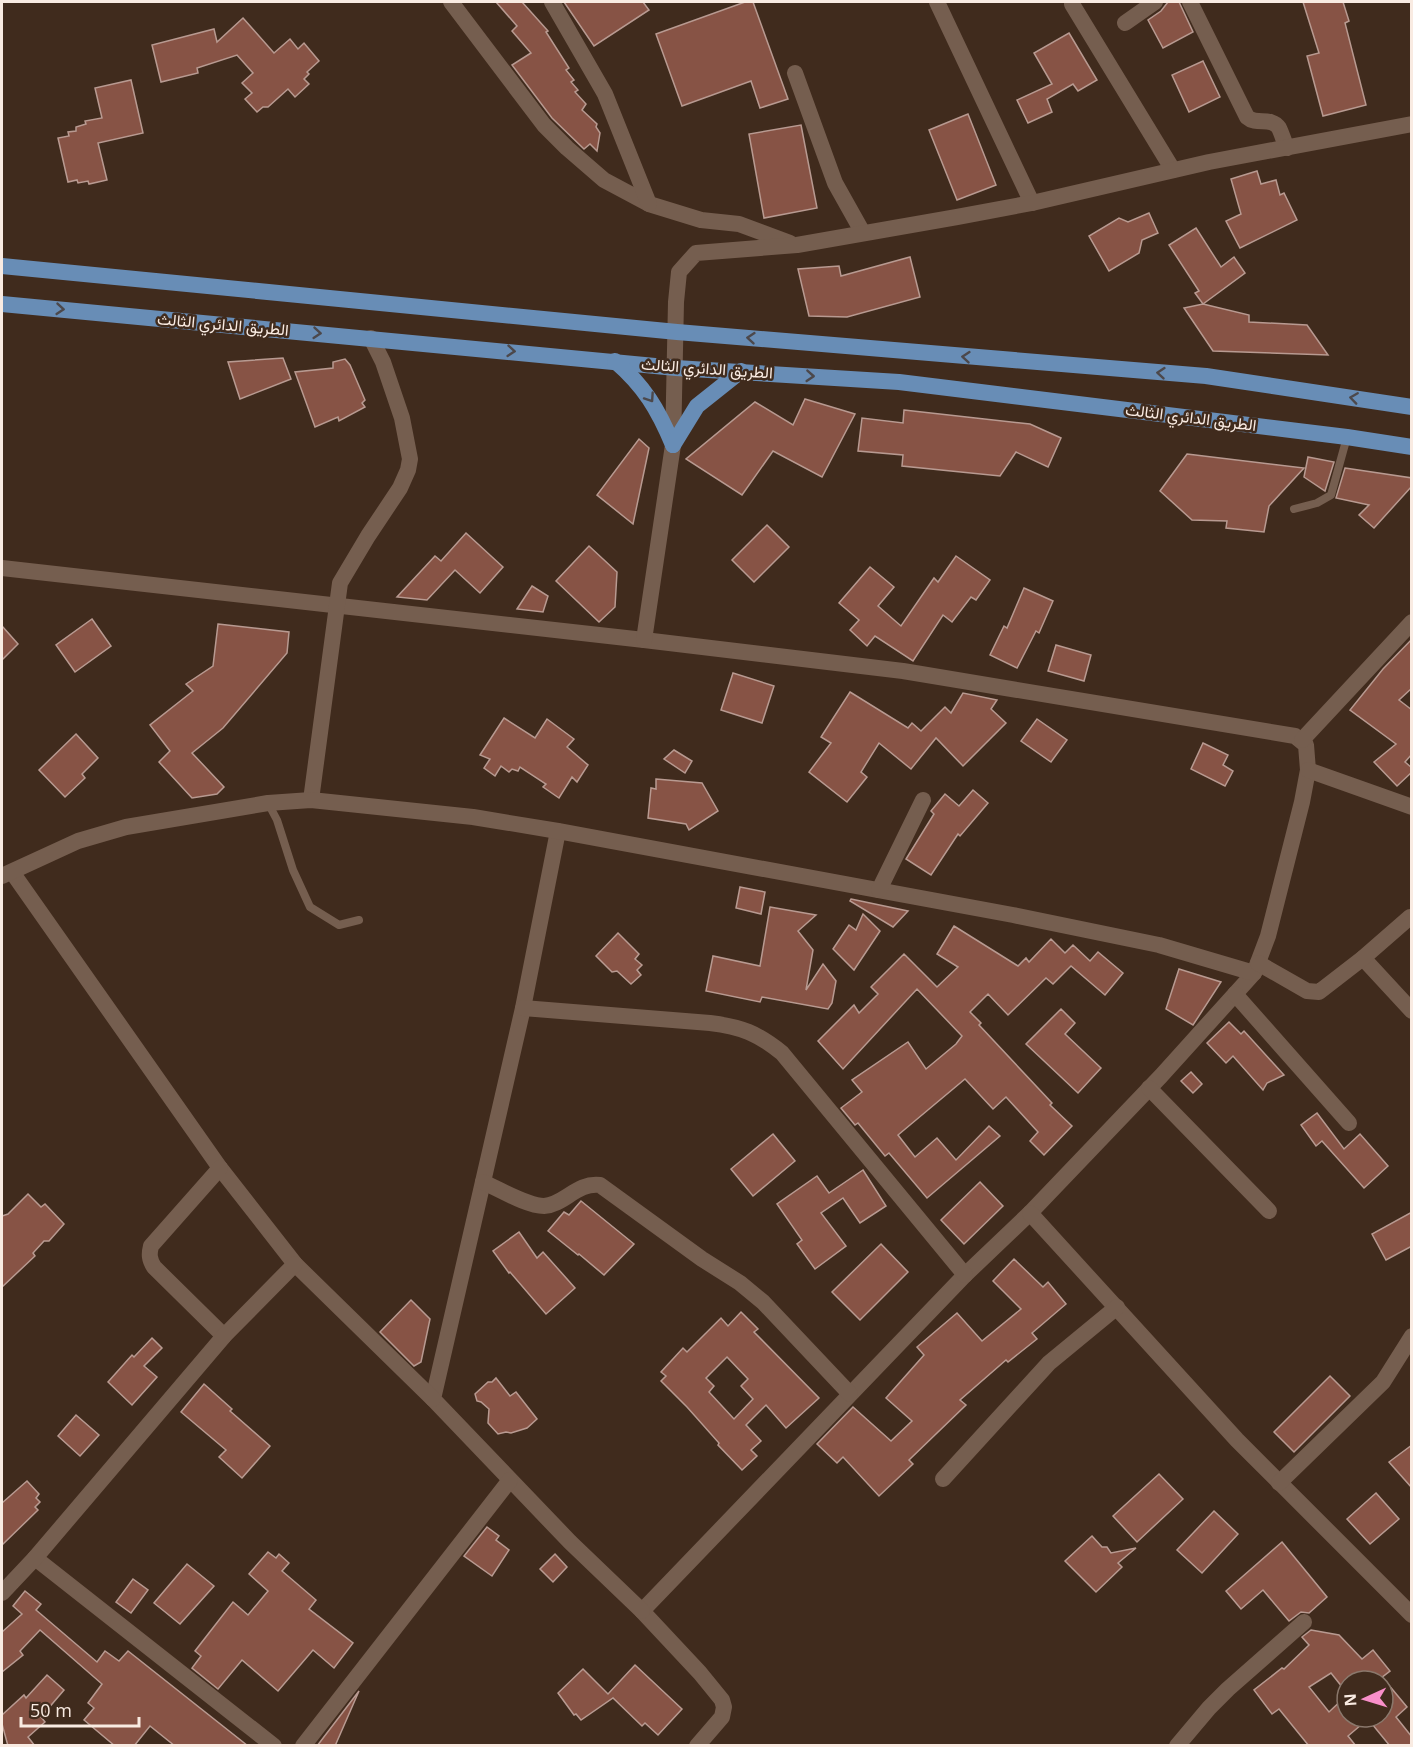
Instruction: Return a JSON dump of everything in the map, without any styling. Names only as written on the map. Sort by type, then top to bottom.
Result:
[{"type":"main road","name":"الطريق الدائري الثالث","points":[[2,266],[677,332],[1206,376],[1412,407]]},
{"type":"main road","name":"الطريق الدائري الثالث","points":[[2,304],[676,368],[899,382],[1347,436],[1412,447]]},
{"type":"main road","points":[[615,361],[645,390],[673,445]]},
{"type":"main road","points":[[673,445],[698,406],[741,371]]},
{"type":"street","points":[[451,2],[531,108],[567,148],[604,180],[649,204],[701,220],[739,224],[796,245]]},
{"type":"street","points":[[552,2],[605,94],[649,204]]},
{"type":"street","points":[[937,2],[1032,203]]},
{"type":"street","points":[[1125,23],[1155,2]]},
{"type":"street","points":[[1190,2],[1247,117],[1255,122],[1270,121],[1275,124],[1287,148]]},
{"type":"street","points":[[1072,4],[1173,170]]},
{"type":"street","points":[[795,73],[835,183],[863,233]]},
{"type":"street","points":[[644,640],[673,445],[679,272],[696,252],[796,245],[1032,203],[1173,170],[1412,124]]},
{"type":"street","points":[[311,800],[340,583],[400,488],[410,459],[402,418],[383,362],[371,338]]},
{"type":"street","points":[[2,568],[903,671],[1284,734],[1294,736],[1306,745],[1308,770],[1289,860],[1256,968],[1149,1088],[1030,1213],[965,1275],[642,1611]]},
{"type":"street","points":[[1302,740],[1412,622]]},
{"type":"street","points":[[1308,770],[1412,807]]},
{"type":"street","points":[[697,1746],[722,1717],[724,1707],[722,1700],[700,1672],[433,1399],[295,1264],[220,1168],[7,874],[78,841],[126,827],[268,803],[311,800],[473,818],[558,831],[1013,915],[1159,945],[1256,968],[1313,993],[1319,992],[1363,958],[1410,916]]},
{"type":"street","points":[[879,890],[923,800]]},
{"type":"street","points":[[433,1399],[523,1008],[558,831]]},
{"type":"street","points":[[1363,958],[1412,1011]]},
{"type":"street","points":[[1235,994],[1349,1123]]},
{"type":"street","points":[[523,1008],[710,1023],[751,1032],[782,1053],[965,1275]]},
{"type":"street","points":[[1149,1088],[1269,1210]]},
{"type":"street","points":[[220,1168],[151,1246],[149,1252],[154,1267],[224,1336]]},
{"type":"street","points":[[483,1182],[532,1204],[544,1206],[554,1204],[592,1184],[600,1185],[702,1259],[740,1283],[763,1302],[850,1394]]},
{"type":"street","points":[[1030,1213],[1237,1440],[1412,1616]]},
{"type":"street","points":[[2,1593],[35,1558],[224,1336],[295,1264]]},
{"type":"street","points":[[943,1479],[1049,1363],[1117,1307]]},
{"type":"street","points":[[1279,1483],[1383,1382],[1412,1336]]},
{"type":"street","points":[[303,1746],[510,1480]]},
{"type":"street","points":[[35,1558],[274,1746]]},
{"type":"street","points":[[1177,1746],[1228,1689],[1304,1622]]},
{"type":"lane","points":[[1294,509],[1317,503],[1331,495],[1347,436]]},
{"type":"lane","points":[[268,803],[293,870],[310,907],[339,925],[359,920]]},
{"type":"building","points":[[496,2],[522,2],[548,31],[546,32],[569,68],[566,70],[574,80],[571,82],[578,90],[575,92],[586,104],[582,110],[597,124],[596,127],[600,133],[597,151],[590,144],[584,149],[552,118],[512,65],[531,53],[512,31],[517,26]]},
{"type":"building","points":[[564,2],[643,2],[649,10],[594,46]]},
{"type":"building","points":[[745,2],[753,2],[788,99],[760,108],[751,81],[682,106],[656,34]]},
{"type":"building","points":[[1168,2],[1179,2],[1193,32],[1163,48],[1148,20],[1161,11]]},
{"type":"building","points":[[1303,2],[1343,2],[1349,21],[1345,23],[1366,105],[1323,116],[1307,56],[1319,53]]},
{"type":"building","points":[[243,18],[274,53],[290,39],[298,49],[304,43],[319,61],[307,72],[309,74],[304,79],[309,84],[295,97],[288,89],[268,107],[263,107],[257,112],[245,99],[252,93],[242,83],[253,73],[237,55],[197,68],[198,73],[161,82],[152,45],[214,29],[217,42]]},
{"type":"building","points":[[1069,33],[1097,80],[1078,91],[1073,84],[1047,99],[1052,112],[1028,123],[1017,100],[1052,84],[1034,53]]},
{"type":"building","points":[[1203,61],[1220,97],[1189,112],[1172,75]]},
{"type":"building","points":[[131,80],[143,133],[98,143],[107,180],[89,184],[88,181],[68,182],[58,138],[69,136],[68,132],[76,131],[76,127],[86,124],[85,121],[102,118],[95,88]]},
{"type":"building","points":[[968,114],[996,185],[957,200],[929,130]]},
{"type":"building","points":[[801,125],[817,208],[764,218],[749,134]]},
{"type":"building","points":[[1257,171],[1261,184],[1276,180],[1280,195],[1284,193],[1297,220],[1240,248],[1226,221],[1241,214],[1231,179]]},
{"type":"building","points":[[1149,213],[1158,233],[1142,240],[1139,253],[1109,271],[1089,236],[1119,218],[1128,222]]},
{"type":"building","points":[[1196,228],[1221,267],[1234,257],[1245,273],[1203,304],[1195,293],[1199,291],[1169,245]]},
{"type":"building","points":[[910,257],[920,297],[847,317],[809,316],[798,269],[839,266],[841,276]]},
{"type":"building","points":[[1203,304],[1249,315],[1249,322],[1307,325],[1328,355],[1213,351],[1184,308]]},
{"type":"building","points":[[283,358],[291,379],[240,399],[228,362]]},
{"type":"building","points":[[345,359],[350,365],[365,400],[362,403],[365,407],[339,421],[338,417],[315,427],[295,372],[333,368],[333,362]]},
{"type":"building","points":[[805,399],[855,414],[822,477],[773,451],[742,495],[686,459],[755,402],[793,425]]},
{"type":"building","points":[[904,410],[1030,424],[1061,438],[1048,467],[1016,452],[1000,476],[902,466],[903,455],[858,451],[862,418],[903,423]]},
{"type":"building","points":[[639,439],[649,448],[633,524],[597,495]]},
{"type":"building","points":[[1187,454],[1304,468],[1269,506],[1264,532],[1226,528],[1227,521],[1192,520],[1160,491]]},
{"type":"building","points":[[1308,457],[1334,462],[1325,491],[1304,477]]},
{"type":"building","points":[[1345,468],[1412,478],[1412,486],[1374,528],[1359,515],[1369,505],[1336,498]]},
{"type":"building","points":[[767,525],[789,547],[754,582],[732,560]]},
{"type":"building","points":[[466,533],[503,567],[480,593],[455,570],[427,600],[397,597],[435,556],[441,561]]},
{"type":"building","points":[[589,546],[617,572],[615,607],[599,622],[556,581]]},
{"type":"building","points":[[956,556],[990,580],[976,600],[971,597],[952,622],[943,615],[913,661],[875,636],[867,646],[850,630],[859,620],[839,603],[870,567],[894,587],[878,606],[901,626],[934,578],[938,582]]},
{"type":"building","points":[[532,586],[548,596],[543,612],[517,609]]},
{"type":"building","points":[[1024,588],[1053,601],[1039,633],[1036,631],[1017,668],[990,655],[1004,626],[1007,628]]},
{"type":"building","points":[[92,619],[111,646],[75,672],[56,645]]},
{"type":"building","points":[[218,624],[289,632],[287,653],[223,728],[192,753],[224,787],[217,794],[192,798],[159,762],[170,751],[150,725],[193,691],[186,684],[213,666]]},
{"type":"building","points":[[2,626],[18,644],[2,660]]},
{"type":"building","points":[[1412,639],[1412,688],[1399,700],[1412,710],[1412,754],[1405,762],[1412,768],[1412,772],[1397,786],[1374,762],[1396,744],[1350,710],[1383,669]]},
{"type":"building","points":[[1056,645],[1091,655],[1084,681],[1048,671]]},
{"type":"building","points":[[733,673],[774,686],[762,723],[721,710]]},
{"type":"building","points":[[850,692],[908,728],[912,723],[921,731],[945,707],[951,713],[963,693],[997,700],[991,709],[1006,723],[963,766],[936,738],[911,769],[879,743],[861,772],[867,777],[847,802],[809,772],[831,743],[821,737]]},
{"type":"building","points":[[504,718],[535,738],[547,719],[574,739],[567,747],[588,765],[577,782],[572,777],[559,798],[543,787],[546,784],[520,767],[518,771],[512,769],[509,772],[501,766],[495,776],[484,768],[490,759],[480,755]]},
{"type":"building","points":[[1037,719],[1067,740],[1051,762],[1021,741]]},
{"type":"building","points":[[76,734],[98,758],[82,774],[85,778],[65,797],[39,770]]},
{"type":"building","points":[[1203,743],[1228,755],[1223,765],[1233,771],[1225,786],[1191,769]]},
{"type":"building","points":[[674,750],[692,761],[685,773],[664,759]]},
{"type":"building","points":[[656,779],[702,783],[718,811],[689,830],[686,824],[648,818],[651,788],[656,789]]},
{"type":"building","points":[[973,790],[988,803],[960,836],[958,834],[931,875],[906,859],[934,814],[931,811],[945,794],[959,806]]},
{"type":"building","points":[[740,887],[765,892],[761,914],[736,908]]},
{"type":"building","points":[[851,899],[908,911],[893,927],[850,901]]},
{"type":"building","points":[[770,907],[816,915],[798,931],[813,950],[806,990],[823,964],[836,981],[832,1003],[828,1009],[762,997],[760,1002],[706,991],[713,956],[760,966]]},
{"type":"building","points":[[863,914],[880,931],[854,970],[833,949],[849,925],[856,930]]},
{"type":"building","points":[[954,926],[1018,966],[1026,958],[1029,962],[1051,939],[1065,953],[1073,945],[1090,961],[1098,952],[1123,973],[1105,995],[1071,966],[1053,984],[1046,978],[1008,1015],[988,994],[970,1012],[981,1023],[979,1025],[1052,1103],[1050,1105],[1072,1126],[1044,1155],[1030,1141],[1038,1132],[1006,1097],[993,1109],[965,1079],[898,1135],[915,1157],[937,1138],[956,1160],[989,1126],[1000,1136],[927,1198],[889,1153],[885,1156],[858,1123],[855,1125],[841,1108],[862,1092],[852,1080],[908,1042],[926,1069],[956,1044],[962,1036],[917,989],[843,1069],[818,1041],[854,1005],[859,1013],[878,994],[871,987],[904,954],[937,987],[958,967],[937,954]]},
{"type":"building","points":[[618,933],[639,954],[635,959],[642,965],[637,970],[641,975],[631,984],[617,971],[612,972],[596,956]]},
{"type":"building","points":[[1179,969],[1221,982],[1193,1025],[1166,1009]]},
{"type":"building","points":[[1061,1009],[1075,1023],[1065,1034],[1101,1068],[1078,1093],[1026,1044]]},
{"type":"building","points":[[1229,1022],[1241,1034],[1244,1031],[1284,1075],[1267,1083],[1263,1090],[1233,1056],[1226,1063],[1207,1043]]},
{"type":"building","points":[[1191,1072],[1202,1084],[1193,1093],[1181,1081]]},
{"type":"building","points":[[1317,1113],[1344,1149],[1360,1134],[1388,1166],[1364,1188],[1322,1141],[1316,1146],[1301,1125]]},
{"type":"building","points":[[773,1134],[795,1161],[753,1196],[731,1169]]},
{"type":"building","points":[[863,1170],[886,1206],[860,1223],[843,1198],[821,1213],[846,1246],[815,1269],[797,1244],[802,1240],[777,1204],[817,1176],[829,1193]]},
{"type":"building","points":[[980,1182],[1003,1206],[964,1244],[941,1220]]},
{"type":"building","points":[[28,1194],[41,1207],[45,1204],[64,1224],[49,1241],[44,1241],[33,1253],[35,1256],[2,1287],[2,1216],[8,1214]]},
{"type":"building","points":[[581,1201],[634,1244],[604,1275],[548,1231],[564,1212],[569,1215]]},
{"type":"building","points":[[1412,1212],[1412,1246],[1386,1260],[1372,1234]]},
{"type":"building","points":[[519,1232],[537,1258],[543,1252],[575,1288],[546,1314],[509,1273],[493,1251]]},
{"type":"building","points":[[881,1244],[908,1272],[860,1320],[832,1292]]},
{"type":"building","points":[[1014,1259],[1043,1287],[1048,1282],[1066,1304],[1032,1333],[1037,1339],[1008,1362],[1006,1360],[960,1400],[966,1405],[909,1460],[913,1464],[879,1496],[843,1457],[837,1463],[817,1444],[853,1407],[891,1441],[912,1421],[886,1398],[924,1355],[917,1347],[957,1313],[982,1341],[1021,1309],[993,1281]]},
{"type":"building","points":[[411,1300],[430,1319],[421,1362],[414,1366],[380,1332]]},
{"type":"building","points":[[741,1312],[758,1329],[754,1332],[819,1398],[786,1428],[766,1405],[746,1425],[761,1441],[751,1450],[757,1456],[742,1470],[661,1381],[666,1376],[661,1372],[683,1348],[687,1352],[721,1318],[728,1326]],"holes":[[[727,1357],[748,1379],[741,1386],[753,1399],[734,1419],[709,1392],[714,1386],[706,1378]]]},
{"type":"building","points":[[152,1338],[162,1348],[144,1366],[157,1377],[132,1405],[108,1382],[132,1355],[134,1357]]},
{"type":"building","points":[[1330,1376],[1350,1396],[1294,1452],[1274,1432]]},
{"type":"building","points":[[496,1378],[510,1396],[516,1392],[537,1419],[527,1428],[498,1434],[488,1423],[489,1409],[477,1401],[475,1394]]},
{"type":"building","points":[[204,1384],[232,1409],[230,1411],[270,1446],[242,1478],[219,1457],[226,1450],[181,1412]]},
{"type":"building","points":[[76,1415],[99,1435],[80,1456],[58,1436]]},
{"type":"building","points":[[1412,1445],[1412,1488],[1389,1462]]},
{"type":"building","points":[[1159,1474],[1183,1499],[1137,1542],[1113,1516]]},
{"type":"building","points":[[27,1481],[39,1494],[36,1498],[40,1502],[35,1507],[38,1510],[2,1545],[2,1503]]},
{"type":"building","points":[[1376,1493],[1399,1519],[1370,1544],[1347,1519]]},
{"type":"building","points":[[1214,1511],[1238,1534],[1202,1573],[1177,1550]]},
{"type":"building","points":[[487,1527],[499,1536],[496,1540],[509,1550],[492,1576],[464,1556]]},
{"type":"building","points":[[1092,1536],[1102,1547],[1107,1547],[1111,1553],[1136,1548],[1118,1563],[1122,1567],[1096,1592],[1065,1561]]},
{"type":"building","points":[[1282,1542],[1327,1597],[1309,1613],[1301,1612],[1289,1621],[1263,1590],[1241,1609],[1226,1591]]},
{"type":"building","points":[[268,1552],[276,1558],[279,1554],[289,1563],[282,1571],[316,1600],[309,1609],[353,1643],[334,1668],[313,1650],[278,1691],[242,1660],[218,1689],[192,1668],[201,1656],[195,1651],[233,1602],[248,1615],[268,1591],[249,1574]]},
{"type":"building","points":[[555,1554],[567,1567],[553,1582],[540,1569]]},
{"type":"building","points":[[187,1564],[214,1586],[180,1624],[154,1603]]},
{"type":"building","points":[[133,1579],[148,1590],[131,1613],[116,1602]]},
{"type":"building","points":[[25,1591],[41,1604],[36,1610],[97,1662],[105,1651],[119,1661],[128,1651],[248,1746],[175,1746],[150,1726],[134,1746],[115,1746],[84,1720],[94,1708],[88,1703],[102,1684],[40,1630],[20,1651],[23,1655],[2,1672],[2,1632],[22,1614],[13,1606]]},
{"type":"building","points":[[1311,1630],[1339,1635],[1362,1659],[1373,1650],[1388,1669],[1335,1669],[1335,1678],[1331,1673],[1309,1687],[1329,1712],[1335,1706],[1335,1729],[1356,1729],[1348,1736],[1356,1746],[1309,1746],[1279,1709],[1272,1714],[1254,1690],[1282,1668],[1284,1669],[1309,1645],[1302,1637]]},
{"type":"building","points":[[635,1665],[682,1709],[658,1735],[645,1723],[642,1726],[613,1698],[581,1720],[576,1714],[574,1715],[558,1693],[583,1669],[608,1694]]},
{"type":"building","points":[[47,1675],[64,1690],[41,1717],[45,1722],[28,1737],[35,1746],[8,1746],[2,1715],[24,1695],[26,1698]]},
{"type":"building","points":[[359,1691],[335,1746],[317,1746]]},
{"type":"building","points":[[1395,1692],[1407,1707],[1396,1717],[1412,1737],[1412,1746],[1390,1746],[1376,1729],[1395,1729]]}]
